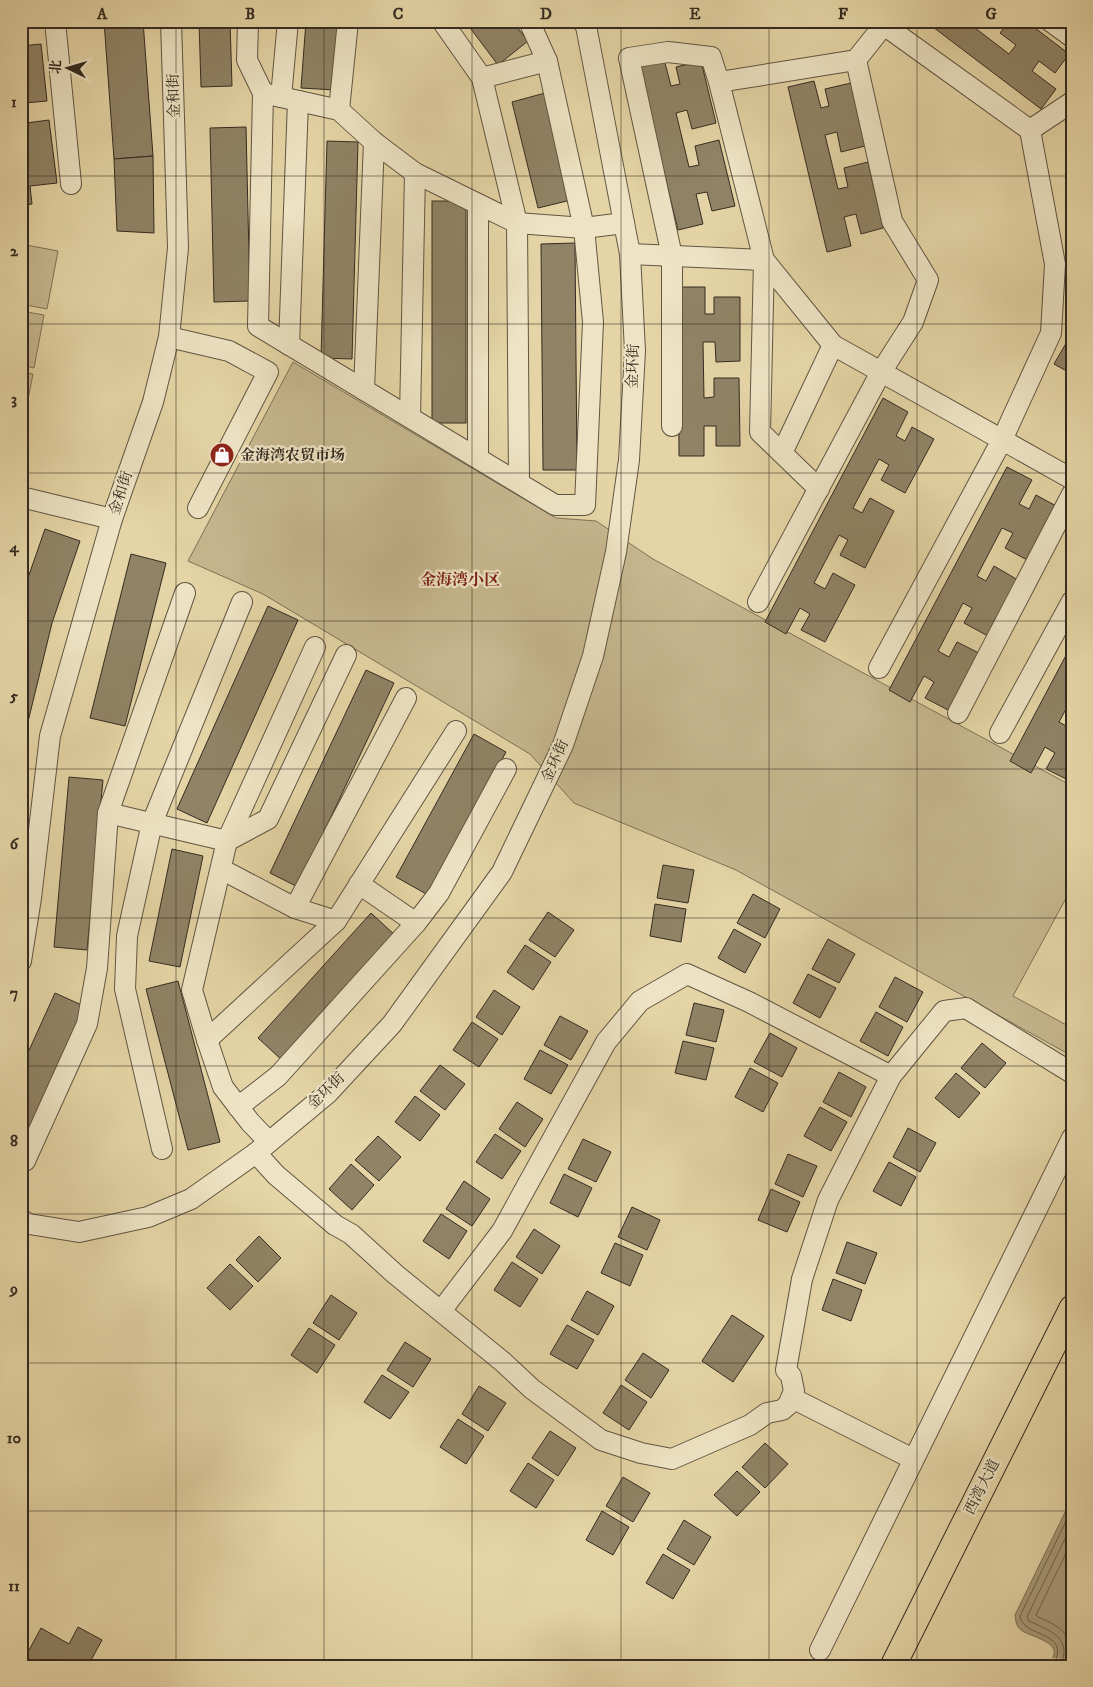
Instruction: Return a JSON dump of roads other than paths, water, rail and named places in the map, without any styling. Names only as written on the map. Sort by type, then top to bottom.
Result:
[{"type":"main road","name":"西湾大道","points":[[893,1666],[1072,1308]]},
{"type":"street","points":[[55,21],[72,184]]},
{"type":"street","name":"金和街","points":[[21,961],[31,898],[50,736],[112,519],[153,402],[169,337],[178,248],[172,21]]},
{"type":"street","points":[[248,21],[247,60],[281,97],[339,110],[374,142],[416,173],[517,223],[584,228],[624,223]]},
{"type":"street","points":[[288,21],[258,326],[555,505],[585,505],[594,322],[584,228],[547,61],[529,21]]},
{"type":"street","points":[[339,110],[348,21]]},
{"type":"street","points":[[442,21],[482,78],[517,223],[519,483]]},
{"type":"street","points":[[1050,21],[1072,37]]},
{"type":"street","name":"金环街","points":[[21,1220],[29,1224],[79,1232],[148,1217],[191,1199],[262,1148],[328,1093],[392,1024],[502,872],[563,745],[593,656],[616,552],[629,460],[635,351],[630,254],[586,23]]},
{"type":"street","points":[[719,82],[856,60],[885,23],[1030,130],[1055,264],[1051,333],[1002,440],[879,668]]},
{"type":"street","points":[[672,426],[672,256],[629,58],[668,52],[711,57],[764,260],[760,432],[819,489]]},
{"type":"street","points":[[758,602],[881,372],[913,322],[928,280],[892,221],[856,60]]},
{"type":"street","points":[[482,78],[547,61]]},
{"type":"street","points":[[281,97],[289,345]]},
{"type":"street","points":[[1030,130],[1072,102]]},
{"type":"street","points":[[364,390],[374,142]]},
{"type":"street","points":[[410,417],[416,173]]},
{"type":"street","points":[[478,204],[478,458]]},
{"type":"street","points":[[630,254],[764,260],[833,345],[1072,479]]},
{"type":"street","points":[[169,337],[229,351],[268,372],[198,508]]},
{"type":"street","points":[[782,453],[833,345]]},
{"type":"street","points":[[958,713],[1072,494]]},
{"type":"street","points":[[21,497],[112,519]]},
{"type":"street","points":[[25,1161],[87,1024],[98,968],[108,813],[185,593]]},
{"type":"street","points":[[1000,733],[1072,601]]},
{"type":"street","points":[[162,1149],[125,989],[127,936],[152,823],[242,602]]},
{"type":"street","points":[[315,648],[227,841],[192,990],[223,1087],[238,1107],[276,1175],[335,1225],[351,1234],[395,1274],[503,1362],[532,1389],[601,1440],[641,1453],[672,1459],[750,1424],[767,1413],[782,1410],[792,1398],[794,1383],[786,1370],[802,1279],[828,1200],[891,1076],[944,1011],[966,1008],[1072,1073]]},
{"type":"street","points":[[108,813],[227,841],[268,819],[346,655]]},
{"type":"street","points":[[295,908],[406,698]]},
{"type":"street","points":[[207,1040],[336,921],[456,731]]},
{"type":"street","points":[[238,1107],[278,1076],[416,923],[439,893],[506,769]]},
{"type":"street","points":[[221,869],[295,908],[336,921]]},
{"type":"street","points":[[360,884],[416,923]]},
{"type":"street","points":[[441,1311],[502,1231],[606,1042],[640,1001],[687,974],[749,1002],[891,1076]]},
{"type":"street","points":[[820,1650],[912,1459],[1072,1138]]},
{"type":"street","points":[[792,1398],[912,1459]]},
{"type":"water","points":[[1072,1498],[1072,1666],[1046,1666],[1053,1658],[1054,1652],[1052,1647],[1047,1642],[1021,1630],[1017,1625],[1015,1615]]},
{"type":"place","name":"金海湾农贸市场","points":[[222,455]]},
{"type":"district","name":"金海湾小区","points":[[460,580]]}]
